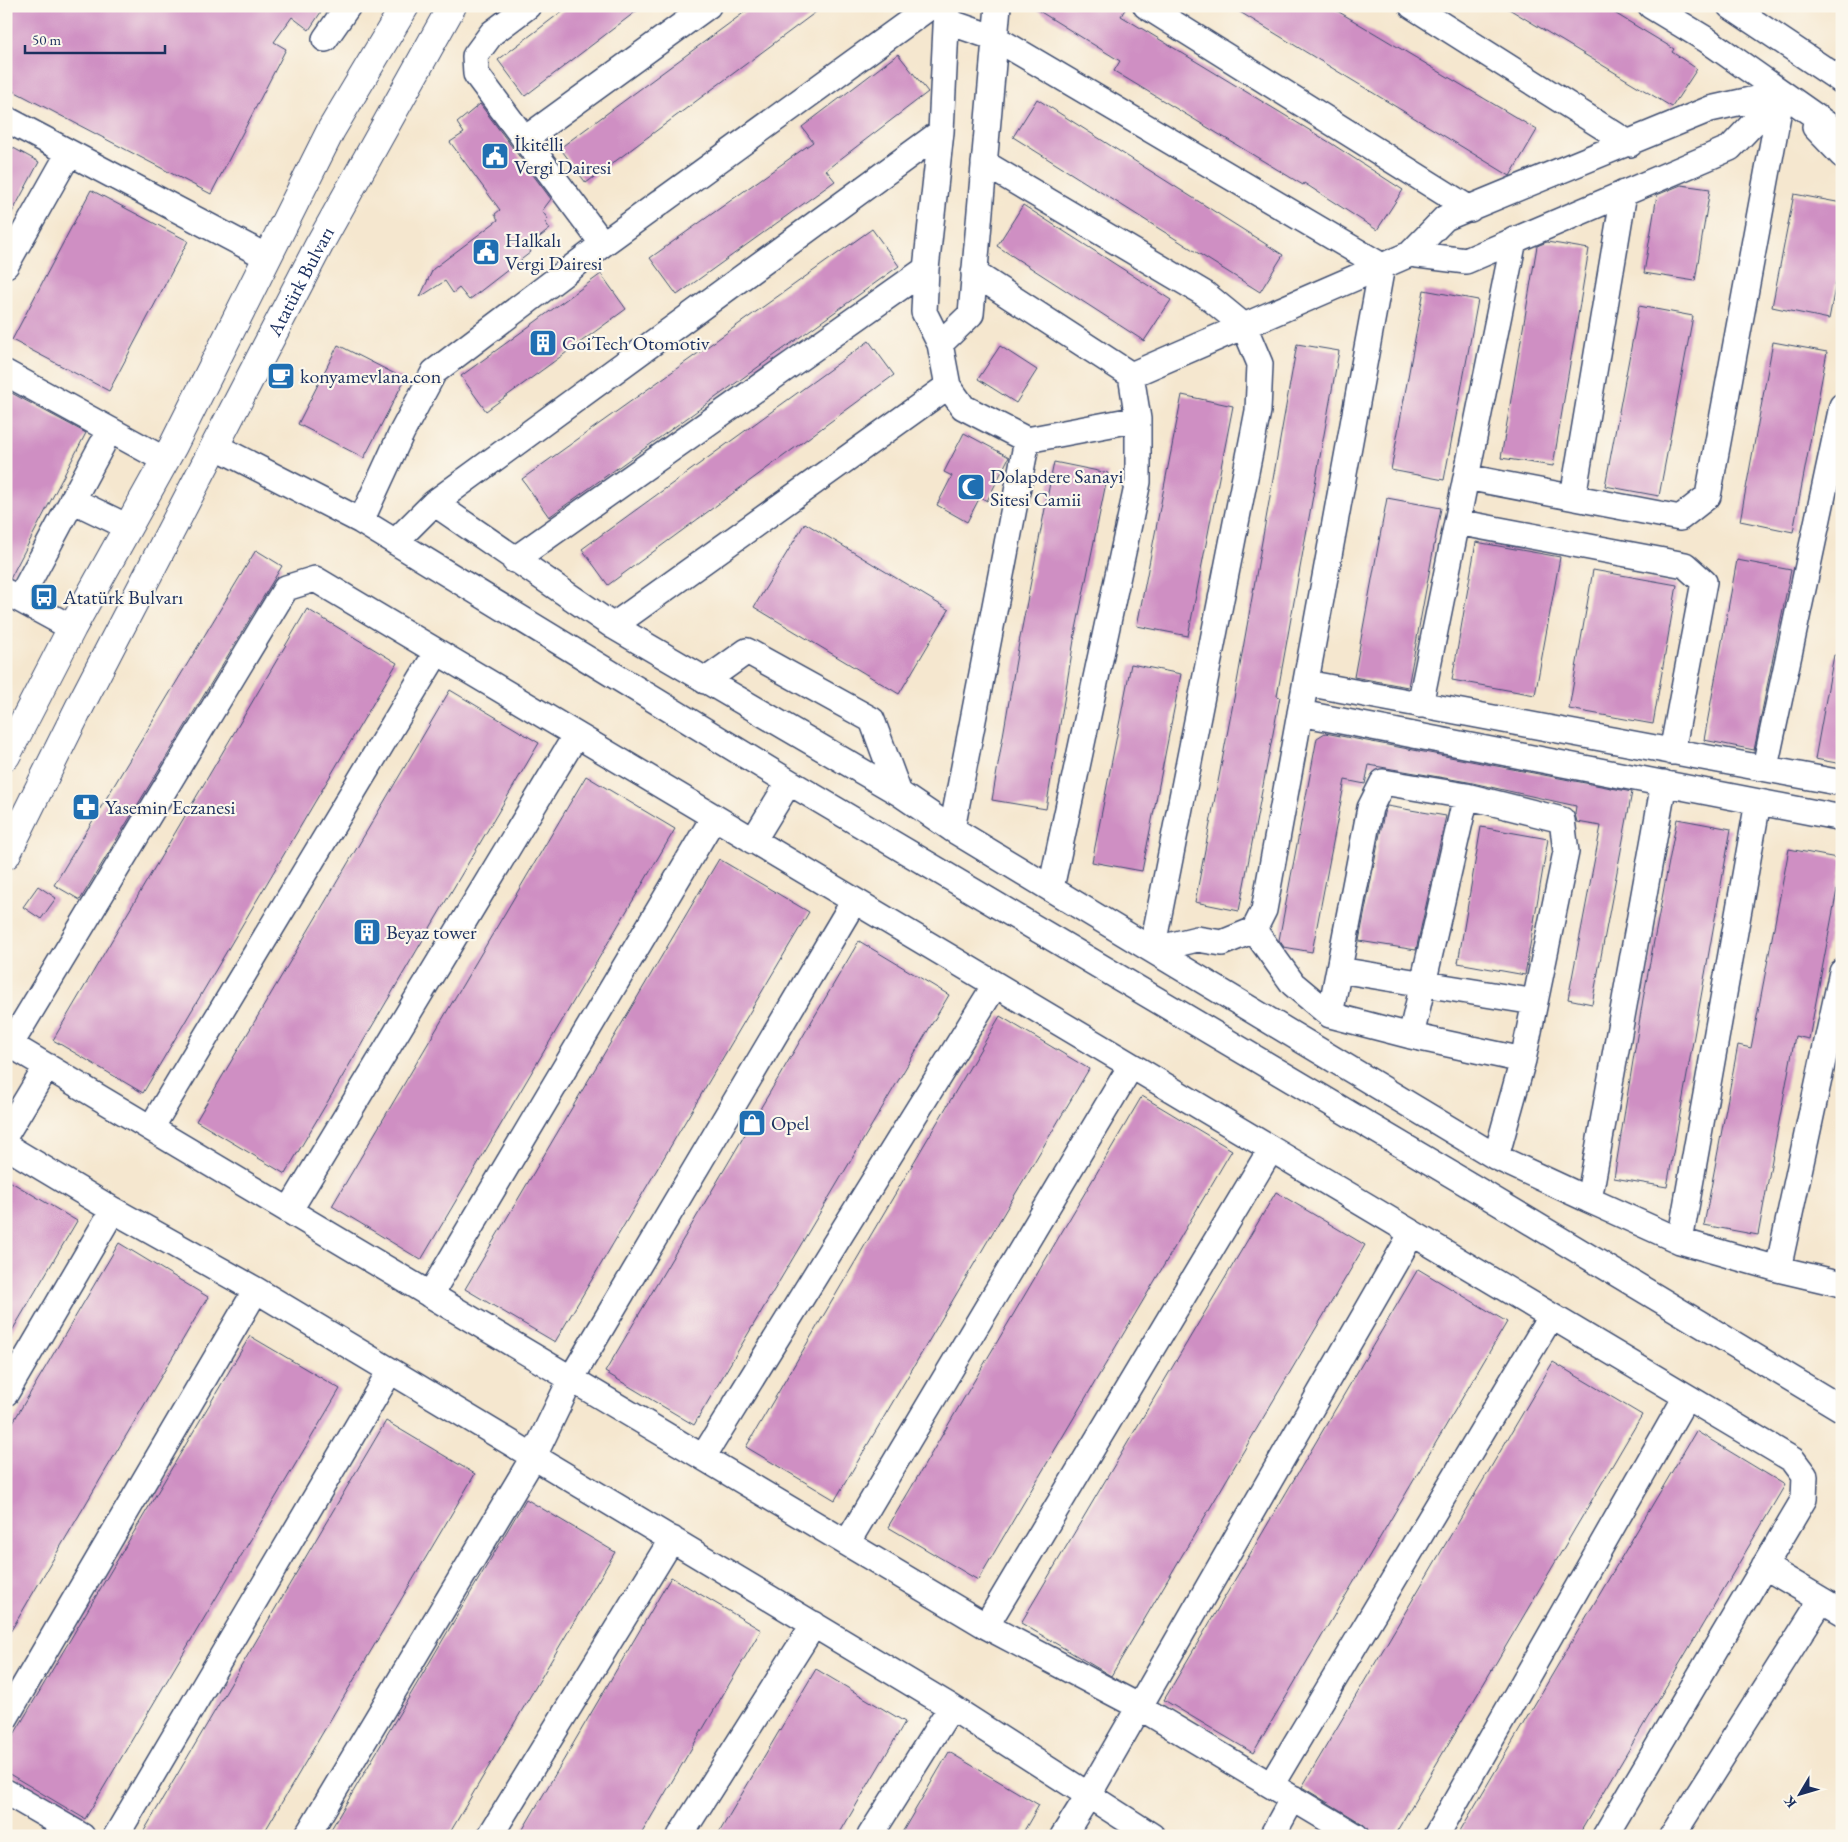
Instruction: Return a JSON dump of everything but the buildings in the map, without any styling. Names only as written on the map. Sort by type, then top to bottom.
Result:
[{"type":"main road","name":"Atatürk Bulvarı","points":[[6,756],[72,628],[165,460],[331,130],[405,6]]},
{"type":"main road","name":"Atatürk Bulvarı","points":[[6,855],[80,706],[319,245],[452,6]]},
{"type":"street","points":[[325,39],[348,6]]},
{"type":"street","points":[[528,6],[492,33],[475,56],[476,74],[602,244]]},
{"type":"street","points":[[525,139],[708,6]]},
{"type":"street","points":[[940,344],[971,314],[998,6]]},
{"type":"street","points":[[1146,6],[1470,209]]},
{"type":"street","points":[[1412,6],[1630,144]]},
{"type":"street","points":[[1651,6],[1707,40],[1842,135]]},
{"type":"street","points":[[1730,6],[1842,80]]},
{"type":"street","points":[[361,521],[402,432],[434,372],[602,244],[941,11]]},
{"type":"street","points":[[941,11],[995,38],[1382,266]]},
{"type":"street","points":[[941,11],[941,132],[926,270],[924,312],[940,344],[948,386],[963,406],[1028,440],[1138,419]]},
{"type":"street","points":[[1410,254],[1466,260],[1730,148],[1782,93]]},
{"type":"street","points":[[1130,375],[1410,254],[1445,218],[1630,144],[1710,109],[1782,93]]},
{"type":"street","points":[[1782,93],[1842,155]]},
{"type":"street","points":[[1466,477],[1680,518],[1708,496],[1782,93]]},
{"type":"street","points":[[6,119],[267,257]]},
{"type":"street","points":[[395,542],[434,504],[941,132]]},
{"type":"street","points":[[6,265],[69,152]]},
{"type":"street","points":[[984,163],[1205,294],[1244,326],[1260,364],[1258,411],[1152,950]]},
{"type":"street","points":[[1572,497],[1624,193]]},
{"type":"street","points":[[1420,705],[1514,240]]},
{"type":"street","points":[[1152,950],[1197,939],[1222,943],[1254,930],[1264,910],[1382,266]]},
{"type":"street","points":[[514,560],[926,270]]},
{"type":"street","points":[[974,273],[1130,375],[1138,419],[1138,482],[1051,888]]},
{"type":"street","points":[[6,374],[165,460]]},
{"type":"street","points":[[613,626],[948,386]]},
{"type":"street","points":[[1765,767],[1842,406]]},
{"type":"street","points":[[952,829],[1028,440]]},
{"type":"street","points":[[72,628],[16,590],[72,500],[102,445]]},
{"type":"street","points":[[215,446],[361,521],[789,782],[1471,1186],[1842,1409]]},
{"type":"street","points":[[72,500],[128,527]]},
{"type":"street","points":[[434,504],[613,626],[705,682],[899,793],[952,829],[1496,1157],[1680,1241],[1778,1269],[1842,1284]]},
{"type":"street","points":[[1457,522],[1685,565],[1704,582],[1672,752]]},
{"type":"street","points":[[1340,1832],[1293,1798],[1138,1706],[986,1626],[8,1044],[286,588],[314,579],[1793,1460],[1805,1476],[1804,1499],[1605,1836]]},
{"type":"street","points":[[705,682],[747,651],[872,720],[899,793]]},
{"type":"street","points":[[151,1128],[437,652]]},
{"type":"street","points":[[1306,683],[1672,752],[1765,767],[1842,783]]},
{"type":"street","points":[[1300,713],[1842,818]]},
{"type":"street","points":[[289,1211],[576,735]]},
{"type":"street","points":[[753,841],[789,782]]},
{"type":"street","points":[[1330,1015],[1370,808],[1383,782],[1466,796],[1562,820],[1566,852],[1523,1060],[1496,1157]]},
{"type":"street","points":[[1589,1200],[1664,784]]},
{"type":"street","points":[[1411,1036],[1466,796]]},
{"type":"street","points":[[1680,1241],[1758,802]]},
{"type":"street","points":[[430,1295],[714,817]]},
{"type":"street","points":[[307,1836],[534,1456],[571,1379],[854,901]]},
{"type":"street","points":[[1254,930],[1292,984],[1330,1015],[1411,1036],[1523,1060]]},
{"type":"street","points":[[1339,970],[1535,1002]]},
{"type":"street","points":[[1778,1269],[1842,972]]},
{"type":"street","points":[[702,1457],[996,985]]},
{"type":"street","points":[[6,1134],[47,1066]]},
{"type":"street","points":[[847,1543],[1131,1066]]},
{"type":"street","points":[[6,1146],[112,1210],[256,1290],[951,1706],[1152,1836]]},
{"type":"street","points":[[986,1626],[1271,1149]]},
{"type":"street","points":[[6,1393],[112,1210]]},
{"type":"street","points":[[1063,1836],[1088,1796],[1138,1706],[1412,1233]]},
{"type":"street","points":[[6,1717],[256,1290]]},
{"type":"street","points":[[1271,1785],[1552,1316]]},
{"type":"street","points":[[116,1836],[390,1371]]},
{"type":"street","points":[[1436,1836],[1686,1397]]},
{"type":"street","points":[[490,1836],[672,1539]]},
{"type":"street","points":[[1672,1836],[1832,1606],[1764,1566]]},
{"type":"street","points":[[680,1836],[814,1624]]},
{"type":"street","points":[[870,1836],[951,1706]]},
{"type":"street","points":[[6,1792],[82,1836]]},
{"type":"street","points":[[1272,1836],[1293,1798]]},
{"type":"place","name":"İkitelli Vergi Dairesi","points":[[495,156]]},
{"type":"place","name":"Halkalı Vergi Dairesi","points":[[486,252]]},
{"type":"place","name":"GoiTech Otomotiv","points":[[543,343]]},
{"type":"place","name":"konyamevlana.con","points":[[281,376]]},
{"type":"place","name":"Dolapdere Sanayi Sitesi Camii","points":[[971,487]]},
{"type":"place","name":"Atatürk Bulvarı","points":[[44,597]]},
{"type":"place","name":"Yasemin Eczanesi","points":[[86,807]]},
{"type":"place","name":"Beyaz tower","points":[[367,932]]},
{"type":"place","name":"Opel","points":[[752,1123]]}]
